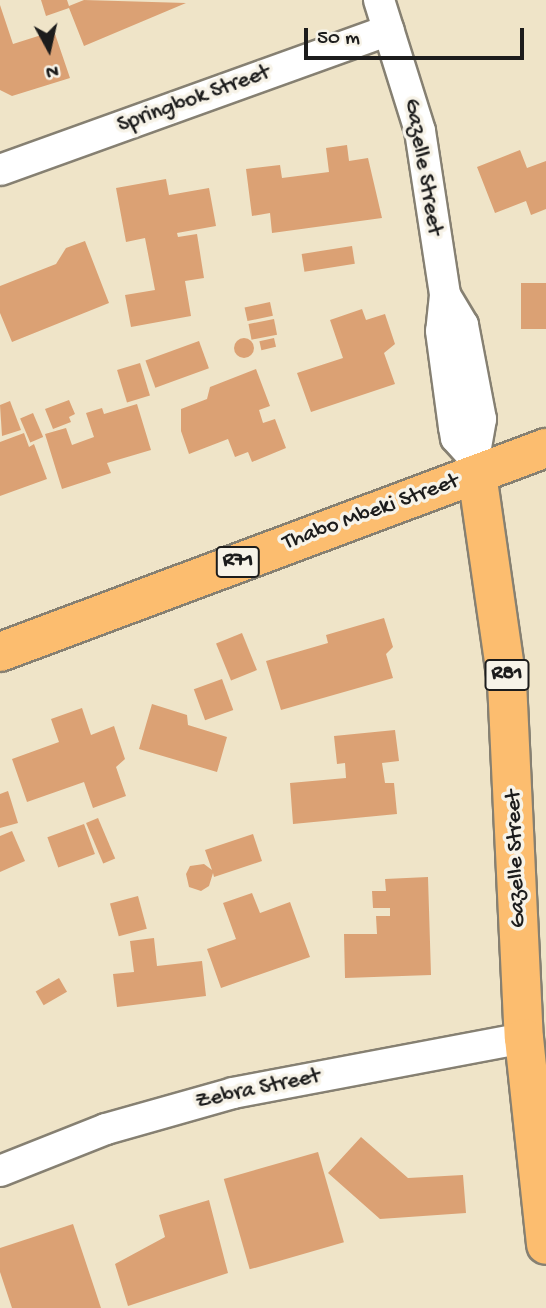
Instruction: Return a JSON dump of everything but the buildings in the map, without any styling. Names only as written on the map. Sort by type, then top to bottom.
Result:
[{"type":"main road","name":"Thabo Mbeki Street","points":[[0,652],[475,466],[546,449]]},
{"type":"main road","name":"Gazelle Street","points":[[475,466],[507,682],[524,1038],[546,1245]]},
{"type":"street","name":"Gazelle Street","points":[[379,0],[420,131],[445,295],[441,331],[454,427],[456,438],[475,466]]},
{"type":"street","name":"Springbok Street","points":[[0,170],[389,30]]},
{"type":"street","name":"Zebra Street","points":[[0,1171],[106,1129],[233,1093],[524,1038]]}]
